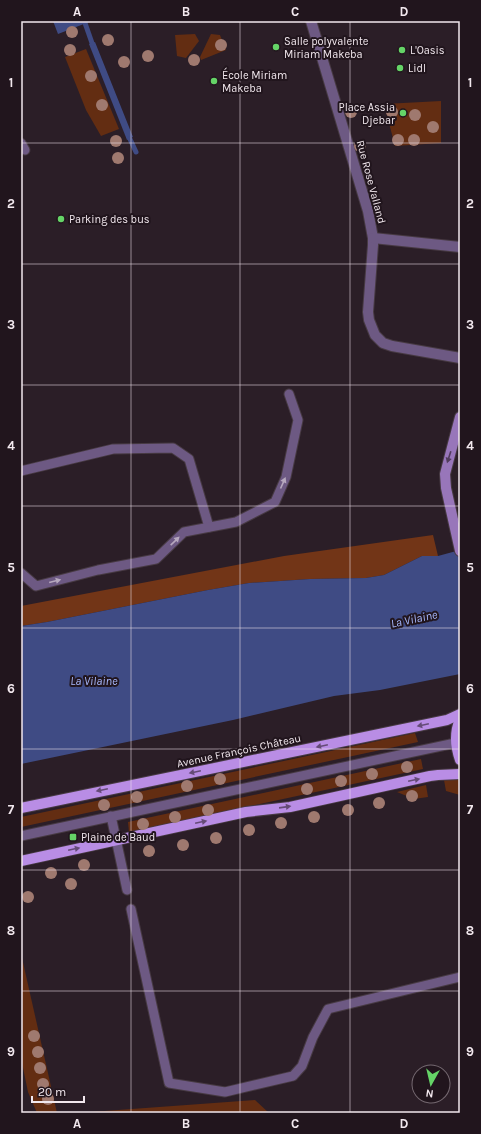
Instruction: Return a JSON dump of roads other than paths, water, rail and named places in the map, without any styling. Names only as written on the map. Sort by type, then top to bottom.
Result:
[{"type":"main road","name":"Avenue François Château","points":[[21,808],[447,720],[460,714]]},
{"type":"main road","points":[[460,719],[457,729],[457,752],[460,760]]},
{"type":"main road","points":[[21,861],[246,812],[290,807],[430,776],[460,774]]},
{"type":"street","name":"Rue Rose Valland","points":[[311,21],[368,211],[374,245],[368,312],[369,320],[375,335],[383,342],[392,346],[460,358]]},
{"type":"street","points":[[373,238],[460,247]]},
{"type":"street","points":[[460,420],[445,474],[446,488],[460,551]]},
{"type":"lane","points":[[21,573],[36,586],[98,570],[156,559],[184,532],[236,522],[275,502],[286,477],[298,420],[289,394]]},
{"type":"lane","points":[[21,471],[113,449],[172,448],[188,459],[209,527]]},
{"type":"lane","points":[[21,836],[458,742]]},
{"type":"lane","points":[[111,816],[127,890]]},
{"type":"lane","points":[[131,909],[169,1083],[225,1092],[293,1076],[302,1066],[313,1037],[328,1009],[460,977]]},
{"type":"water","points":[[53,21],[88,21],[89,22],[58,34]]},
{"type":"water","points":[[95,42],[133,137],[127,140],[89,44]]},
{"type":"water","name":"La Vilaine","points":[[460,550],[460,674],[380,690],[334,696],[233,720],[21,764],[21,626],[249,583],[310,579],[366,578],[384,575],[422,556],[438,556]]},
{"type":"waterway","points":[[85,23],[92,43]]},
{"type":"waterway","points":[[130,139],[136,152]]},
{"type":"place","name":"Salle polyvalente Miriam Makeba","points":[[276,47]]},
{"type":"place","name":"L'Oasis","points":[[402,50]]},
{"type":"place","name":"Lidl","points":[[400,68]]},
{"type":"place","name":"École Miriam Makeba","points":[[214,81]]},
{"type":"place","name":"Place Assia Djebar","points":[[403,113]]},
{"type":"place","name":"Parking des bus","points":[[61,219]]},
{"type":"place","name":"Plaine de Baud","points":[[73,837]]}]
